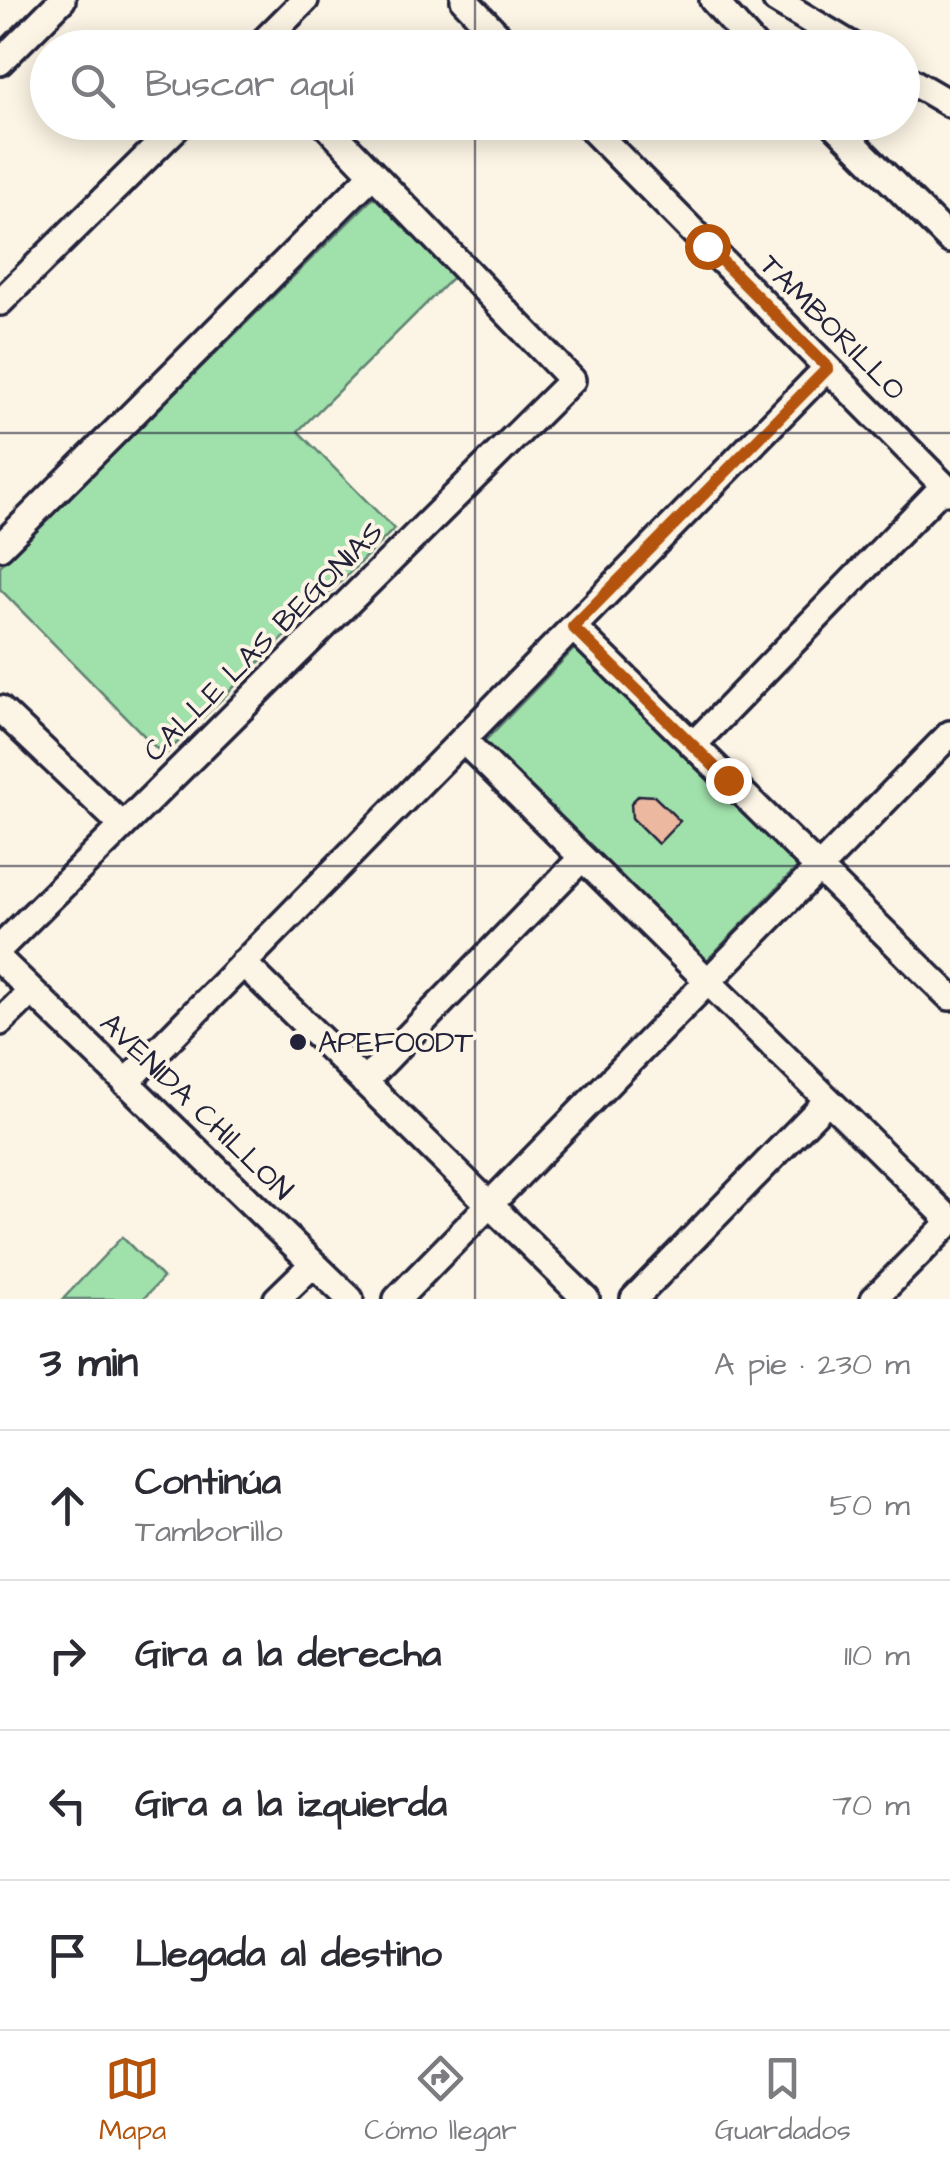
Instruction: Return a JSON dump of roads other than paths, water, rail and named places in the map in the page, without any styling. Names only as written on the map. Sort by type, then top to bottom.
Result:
[{"type":"street","points":[[2,55],[62,0]]},
{"type":"street","points":[[275,30],[305,0]]},
{"type":"street","points":[[464,0],[493,30]]},
{"type":"street","points":[[713,0],[740,30]]},
{"type":"street","points":[[776,0],[826,30]]},
{"type":"street","points":[[920,86],[950,104]]},
{"type":"street","points":[[0,302],[164,140]]},
{"type":"street","points":[[0,548],[373,174],[340,140]]},
{"type":"street","name":"TAMBORILLO","points":[[603,140],[947,489]]},
{"type":"street","points":[[850,140],[950,240]]},
{"type":"street","name":"CALLE LAS BEGONIAS","points":[[0,948],[572,380],[373,174]]},
{"type":"street","points":[[126,1083],[828,368]]},
{"type":"street","points":[[693,745],[947,489]]},
{"type":"street","points":[[573,627],[818,868],[946,986]]},
{"type":"street","points":[[0,709],[123,826]]},
{"type":"street","points":[[397,1299],[950,734]]},
{"type":"street","points":[[463,740],[950,1221],[874,1299]]},
{"type":"street","points":[[364,1082],[582,858]]},
{"type":"street","name":"AVENIDA CHILLON","points":[[0,960],[350,1299]]},
{"type":"street","points":[[243,963],[586,1299]]},
{"type":"street","points":[[0,1022],[32,991]]},
{"type":"street","points":[[634,1299],[828,1100]]},
{"type":"street","points":[[277,1299],[314,1264]]},
{"type":"place","name":"APEFOODT","points":[[298,1042]]}]
